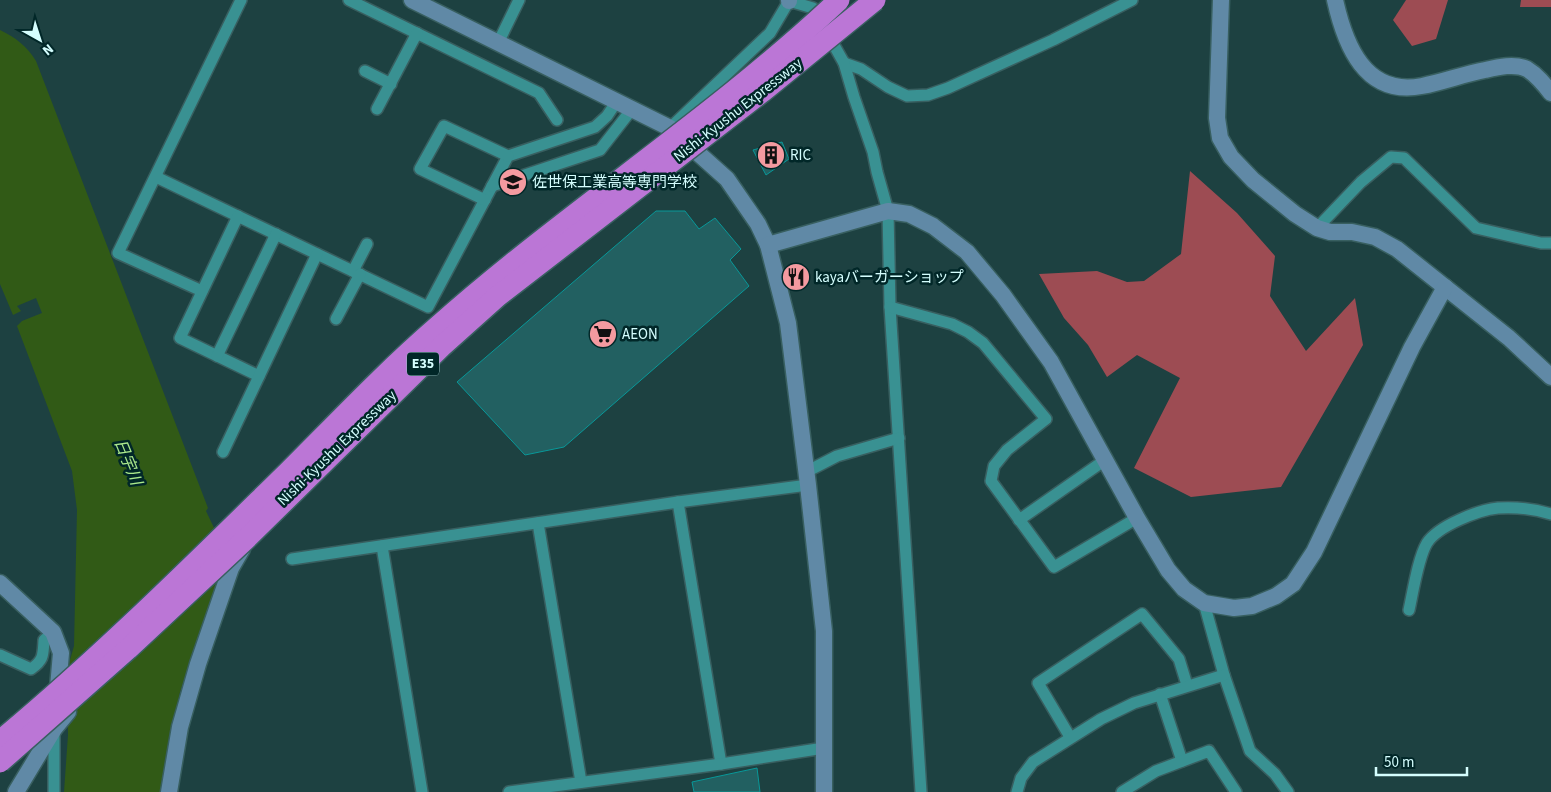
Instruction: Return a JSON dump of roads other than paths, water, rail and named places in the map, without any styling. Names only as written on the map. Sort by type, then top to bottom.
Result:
[{"type":"highway","name":"Nishi-Kyushu Expressway","points":[[0,741],[72,680],[127,629],[374,386],[447,318],[531,247],[752,76],[839,0]]},
{"type":"highway","name":"Nishi-Kyushu Expressway","points":[[0,762],[128,649],[246,539],[440,347],[498,296],[742,107],[875,0]]},
{"type":"street","points":[[202,291],[118,253],[241,0]]},
{"type":"street","points":[[349,0],[539,93],[557,120]]},
{"type":"street","points":[[412,0],[670,128],[727,180],[758,224],[768,245],[788,323],[807,479],[824,632],[824,792]]},
{"type":"street","points":[[498,43],[519,0]]},
{"type":"street","points":[[844,63],[861,69],[888,87],[907,96],[928,95],[948,88],[1054,40],[1132,0]]},
{"type":"street","points":[[1221,0],[1217,118],[1220,138],[1231,157],[1253,180],[1295,214],[1317,228],[1330,232],[1352,232],[1375,237],[1397,249],[1509,338],[1551,377]]},
{"type":"street","points":[[1335,0],[1346,40],[1354,54],[1369,73],[1382,82],[1395,86],[1420,86],[1487,69],[1514,66],[1526,68],[1540,79],[1551,94]]},
{"type":"street","points":[[16,792],[54,729],[110,660],[269,502],[510,272],[670,128],[770,33],[789,1],[813,8],[844,63],[873,152],[876,172],[888,211],[890,307],[921,792]]},
{"type":"street","points":[[377,109],[417,33]]},
{"type":"street","points":[[365,71],[391,84]]},
{"type":"street","points":[[485,200],[420,169],[444,126],[508,156],[595,128],[607,116],[617,101]]},
{"type":"street","points":[[492,186],[600,150],[632,109]]},
{"type":"street","points":[[156,177],[428,307],[508,156]]},
{"type":"street","points":[[1317,228],[1361,182],[1391,157],[1404,158],[1476,228],[1524,240],[1551,243]]},
{"type":"street","points":[[768,245],[888,211],[909,214],[933,226],[967,252],[1003,295],[1051,362],[1137,518],[1168,570],[1184,590],[1204,603],[1234,608],[1252,606],[1276,596],[1293,584],[1314,552],[1412,348],[1445,288]]},
{"type":"street","points":[[238,216],[180,338],[259,376]]},
{"type":"street","points":[[217,356],[276,234]]},
{"type":"street","points":[[336,318],[367,244]]},
{"type":"street","points":[[222,452],[318,254]]},
{"type":"street","points":[[890,307],[952,324],[968,332],[983,343],[1046,419],[1007,450],[994,466],[991,481],[1054,567],[1137,518]]},
{"type":"street","points":[[292,559],[678,502],[807,479],[837,456],[899,438]]},
{"type":"street","points":[[1019,520],[1105,460]]},
{"type":"street","points":[[169,792],[180,728],[198,664],[231,568],[269,502]]},
{"type":"street","points":[[678,502],[721,764]]},
{"type":"street","points":[[1409,610],[1423,551],[1428,541],[1447,526],[1475,514],[1498,508],[1538,510],[1551,514]]},
{"type":"street","points":[[538,523],[581,782]]},
{"type":"street","points":[[382,546],[422,792]]},
{"type":"street","points":[[0,583],[53,632],[61,654],[54,729],[54,792]]},
{"type":"street","points":[[1204,603],[1224,674],[1250,751],[1274,774],[1288,792]]},
{"type":"street","points":[[1070,737],[1038,683],[1142,614],[1178,659],[1187,685]]},
{"type":"street","points":[[0,655],[31,668],[38,664],[43,657],[44,640],[53,632]]},
{"type":"street","points":[[1017,792],[1021,778],[1033,762],[1101,719],[1134,703],[1224,674]]},
{"type":"street","points":[[1160,694],[1182,761]]},
{"type":"street","points":[[509,792],[721,764],[824,748]]},
{"type":"street","points":[[1122,792],[1156,772],[1209,752],[1236,792]]},
{"type":"water","name":"日宇川","points":[[0,30],[21,43],[36,61],[208,508],[206,511],[225,551],[222,572],[180,692],[162,792],[64,792],[68,735],[67,670],[74,646],[77,510],[72,471],[17,326],[22,321],[42,313],[36,298],[17,306],[21,311],[13,315],[0,284]]},
{"type":"place","name":"RIC","points":[[771,155]]},
{"type":"place","name":"佐世保工業高等専門学校","points":[[513,182]]},
{"type":"place","name":"kayaバーガーショップ","points":[[796,277]]},
{"type":"place","name":"AEON","points":[[603,334]]}]
